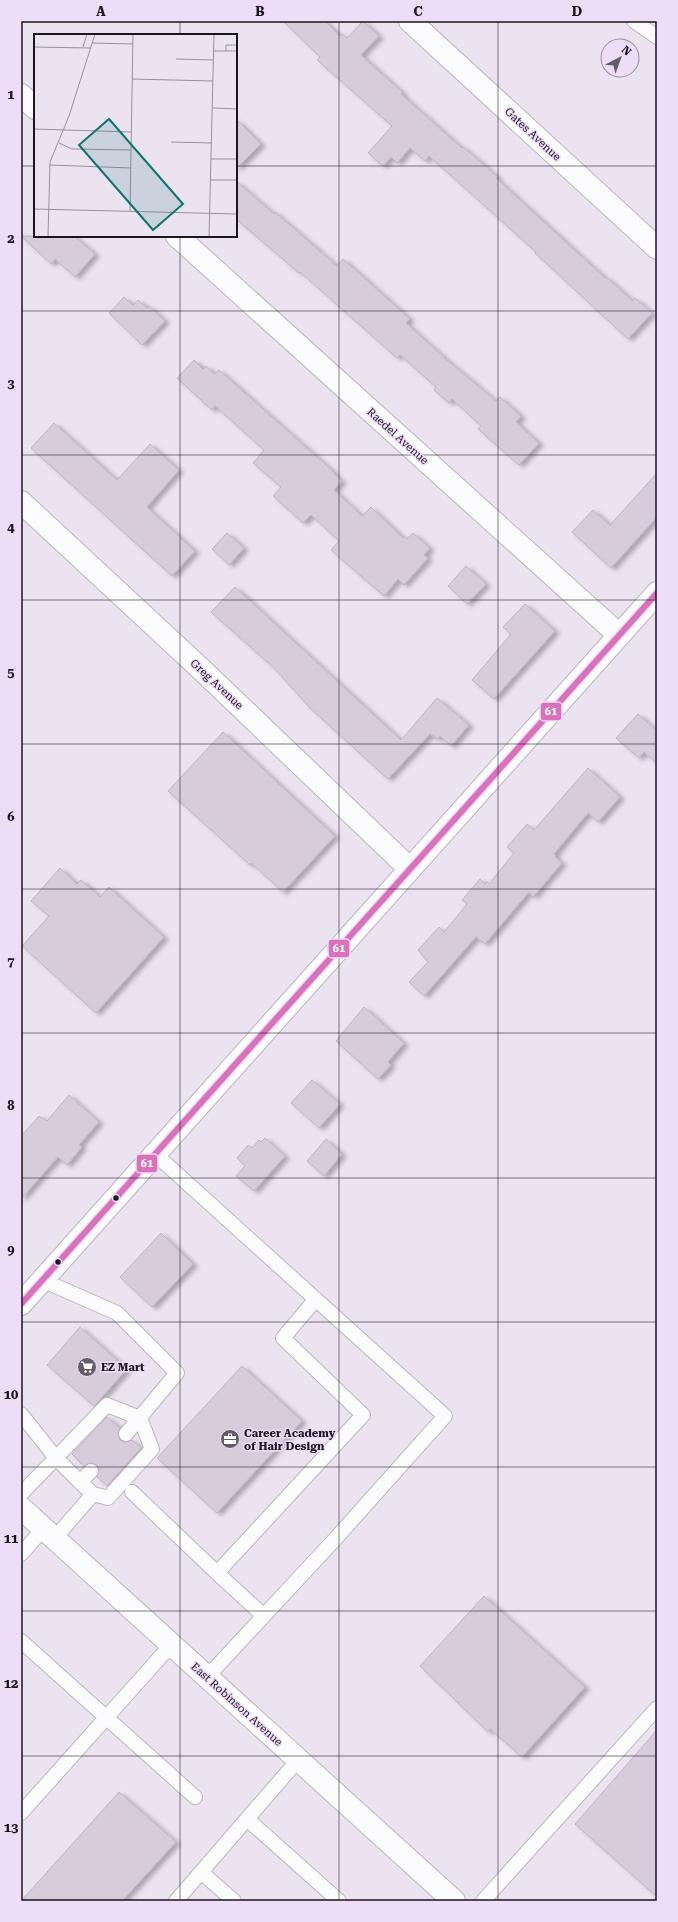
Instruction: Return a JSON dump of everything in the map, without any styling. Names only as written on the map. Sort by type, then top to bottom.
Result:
[{"type":"main road","name":"Gates Avenue","points":[[410,21],[657,248]]},
{"type":"main road","points":[[21,95],[34,107]]},
{"type":"main road","name":"Raedel Avenue","points":[[178,237],[619,635]]},
{"type":"main road","name":"Greg Avenue","points":[[21,502],[201,669],[410,869]]},
{"type":"main road","points":[[21,1304],[657,593]]},
{"type":"main road","name":"East Robinson Avenue","points":[[21,1508],[454,1901]]},
{"type":"lane","points":[[634,21],[657,37]]},
{"type":"lane","points":[[155,1154],[445,1416],[337,1537],[207,1677]]},
{"type":"lane","points":[[42,1280],[117,1313],[177,1373],[126,1434]]},
{"type":"lane","points":[[217,1573],[363,1415],[283,1338],[316,1299]]},
{"type":"lane","points":[[21,1414],[56,1458],[93,1494],[108,1498],[152,1449],[140,1418],[107,1405],[56,1458],[21,1494]]},
{"type":"lane","points":[[80,1482],[91,1471]]},
{"type":"lane","points":[[132,1492],[264,1616]]},
{"type":"lane","points":[[21,1554],[49,1533],[93,1494]]},
{"type":"lane","points":[[21,1641],[195,1798]]},
{"type":"lane","points":[[21,1813],[172,1644]]},
{"type":"lane","points":[[483,1901],[657,1708]]},
{"type":"lane","points":[[176,1901],[298,1760]]},
{"type":"lane","points":[[247,1819],[339,1901]]},
{"type":"lane","points":[[201,1872],[234,1901]]},
{"type":"building","points":[[283,21],[325,21],[340,36],[342,34],[347,38],[363,21],[379,36],[361,55],[403,93],[401,94],[462,148],[463,147],[498,177],[496,178],[605,278],[606,277],[633,301],[635,298],[652,313],[628,339],[535,253],[536,252],[429,156],[425,161],[410,148],[397,163],[391,157],[383,166],[368,153],[392,126],[317,60],[320,57]]},
{"type":"building","points":[[237,120],[261,144],[237,168]]},
{"type":"building","points":[[237,182],[274,214],[275,212],[337,266],[343,259],[410,319],[406,323],[447,360],[496,401],[500,397],[521,416],[516,422],[539,443],[519,465],[478,429],[481,426],[452,399],[449,403],[434,390],[436,387],[400,355],[397,358],[300,272],[299,273],[237,220]]},
{"type":"building","points":[[21,236],[75,237],[95,254],[75,277],[55,259],[51,264]]},
{"type":"building","points":[[124,297],[133,305],[138,300],[147,308],[149,306],[165,321],[142,345],[109,313]]},
{"type":"building","points":[[194,360],[203,369],[206,366],[215,374],[219,370],[335,473],[334,474],[342,481],[334,490],[362,516],[371,507],[403,538],[404,536],[407,539],[413,533],[430,548],[424,555],[428,558],[404,585],[398,579],[384,596],[331,550],[339,541],[311,515],[303,523],[273,496],[281,487],[253,463],[264,450],[215,406],[212,410],[177,378]]},
{"type":"building","points":[[54,423],[117,480],[150,444],[179,470],[147,507],[195,551],[172,576],[31,448]]},
{"type":"building","points":[[657,473],[657,517],[611,568],[572,532],[593,510],[610,525]]},
{"type":"building","points":[[227,533],[244,548],[229,565],[212,549]]},
{"type":"building","points":[[466,566],[486,584],[467,604],[448,586]]},
{"type":"building","points":[[235,587],[401,740],[437,698],[469,725],[451,746],[440,736],[438,739],[430,734],[388,779],[310,708],[274,668],[211,612]]},
{"type":"building","points":[[525,604],[555,631],[494,699],[472,680],[511,634],[503,627]]},
{"type":"building","points":[[638,714],[657,731],[657,763],[644,752],[639,758],[616,738]]},
{"type":"building","points":[[223,732],[335,836],[283,892],[251,863],[250,865],[168,791]]},
{"type":"building","points":[[588,768],[620,797],[598,822],[588,813],[554,854],[556,856],[555,857],[562,863],[533,897],[529,892],[485,944],[476,937],[424,996],[409,982],[428,962],[418,950],[439,927],[444,932],[467,904],[462,900],[480,879],[485,884],[487,882],[489,884],[514,853],[507,847],[527,824],[534,830]]},
{"type":"building","points":[[60,868],[77,884],[81,880],[100,897],[109,887],[164,937],[96,1013],[22,946],[49,916],[31,901]]},
{"type":"building","points":[[364,1007],[404,1043],[388,1062],[391,1065],[378,1079],[336,1041]]},
{"type":"building","points":[[312,1080],[340,1104],[319,1128],[291,1103]]},
{"type":"building","points":[[69,1095],[99,1122],[79,1145],[82,1147],[67,1165],[58,1157],[21,1199],[21,1136],[39,1116],[47,1121]]},
{"type":"building","points":[[265,1138],[285,1156],[254,1191],[236,1176],[245,1166],[237,1158],[248,1145],[252,1148],[259,1140],[261,1142]]},
{"type":"building","points":[[326,1139],[342,1154],[324,1176],[307,1161]]},
{"type":"building","points":[[161,1233],[193,1264],[152,1307],[120,1277]]},
{"type":"building","name":"EZ Mart","points":[[80,1327],[127,1369],[94,1406],[47,1365]]},
{"type":"building","name":"Career Academy of Hair Design","points":[[242,1366],[302,1421],[217,1513],[157,1458]]},
{"type":"building","points":[[107,1417],[120,1428],[118,1433],[120,1440],[125,1442],[132,1440],[141,1448],[107,1486],[97,1477],[99,1469],[97,1465],[89,1463],[84,1466],[72,1454]]},
{"type":"building","points":[[484,1596],[585,1687],[522,1757],[490,1729],[488,1732],[420,1666]]},
{"type":"building","points":[[657,1730],[657,1897],[575,1824]]},
{"type":"building","points":[[119,1792],[176,1842],[122,1901],[21,1901]]},
{"type":"transit line","name":"61","points":[[21,1304],[657,593]]},
{"type":"place","name":"EZ Mart","points":[[87,1367]]},
{"type":"place","name":"Career Academy of Hair Design","points":[[230,1439]]}]
